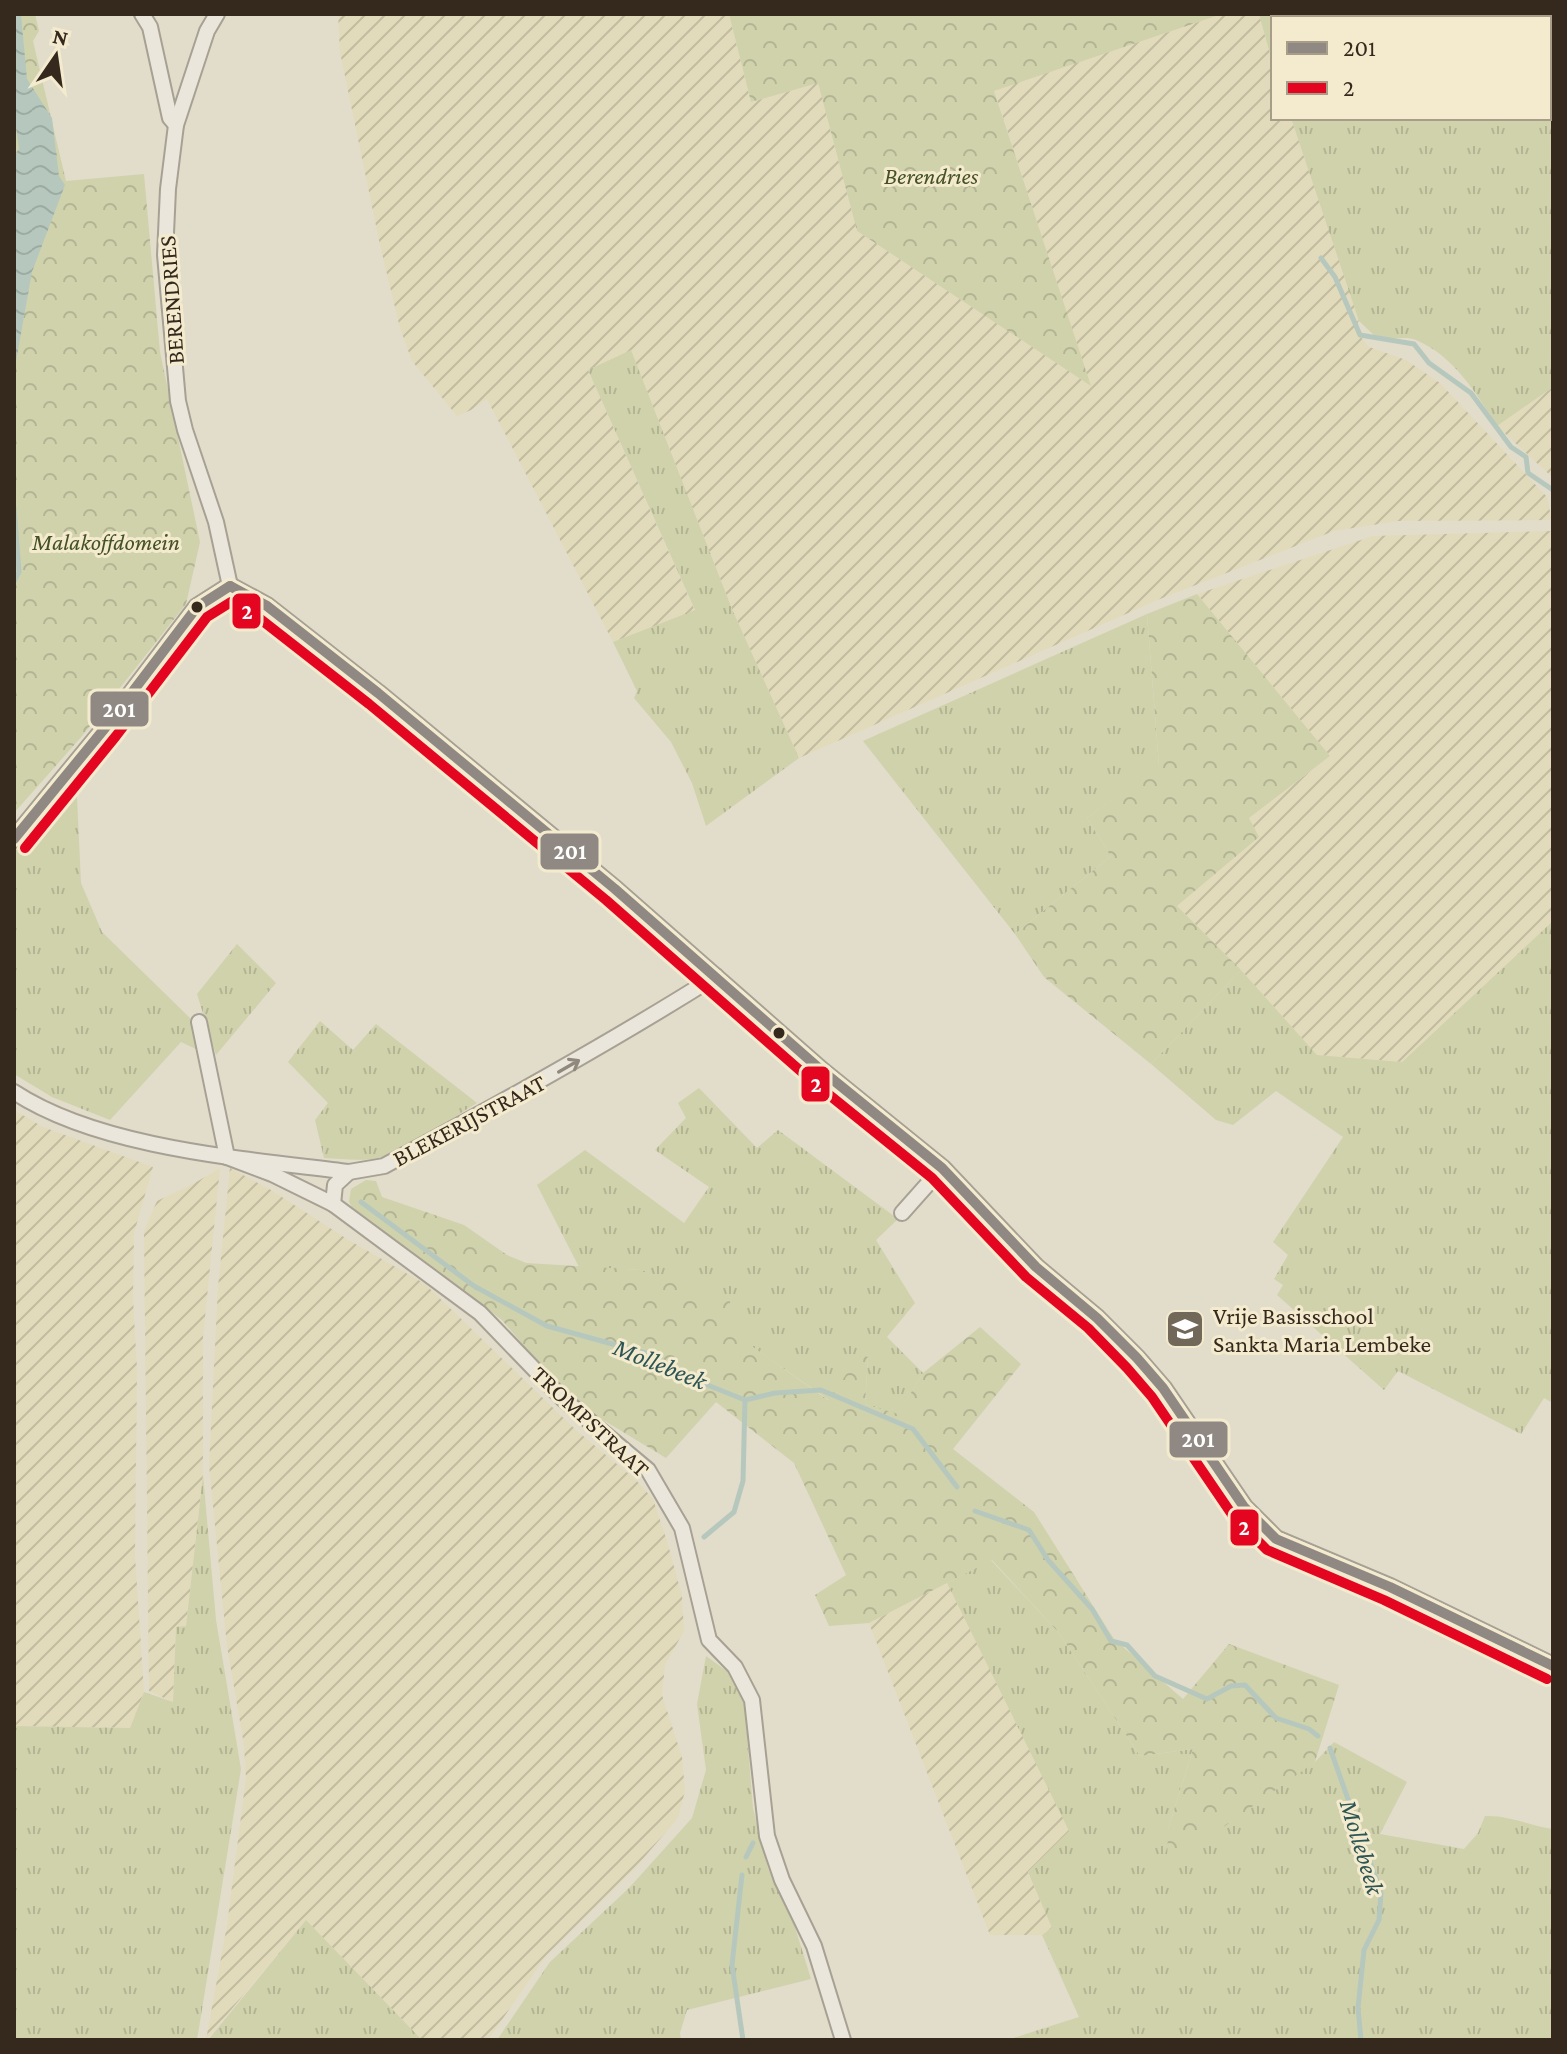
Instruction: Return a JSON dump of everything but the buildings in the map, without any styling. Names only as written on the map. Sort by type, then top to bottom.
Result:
[{"type":"street","points":[[142,14],[150,27],[166,104],[170,118],[176,125]]},
{"type":"street","name":"BERENDRIES","points":[[217,14],[207,31],[176,125],[168,189],[165,255],[178,401],[216,522],[230,586]]},
{"type":"street","points":[[14,839],[105,728],[197,607],[230,586],[267,606],[378,693],[716,976],[821,1070],[942,1168],[1036,1267],[1097,1318],[1137,1358],[1163,1388],[1244,1507],[1276,1539],[1390,1587],[1553,1666]]},
{"type":"street","name":"BLEKERIJSTRAAT","points":[[14,1092],[31,1103],[108,1133],[227,1157],[349,1172],[384,1166],[619,1037],[716,976]]},
{"type":"street","points":[[199,1022],[227,1157]]},
{"type":"street","name":"TROMPSTRAAT","points":[[227,1157],[272,1174],[333,1204],[480,1313],[562,1398],[648,1470],[682,1528],[709,1640],[735,1667],[752,1700],[767,1836],[782,1880],[814,1946],[843,2040]]},
{"type":"street","points":[[902,1213],[942,1168]]},
{"type":"street","points":[[333,1204],[335,1185],[349,1172]]},
{"type":"shaded area","points":[[338,14],[729,14],[751,102],[818,83],[857,231],[1090,385],[994,90],[1222,14],[1259,14],[1271,58],[1271,120],[1292,120],[1359,320],[1355,330],[1369,347],[1406,360],[1440,383],[1548,498],[1551,520],[1398,521],[1334,531],[1160,599],[799,758],[732,609],[631,351],[588,370],[695,611],[613,642],[487,399],[457,416],[412,361],[400,328],[380,245],[340,52]]},
{"type":"shaded area","points":[[1553,387],[1553,478],[1497,426]]},
{"type":"shaded area","points":[[1553,531],[1553,921],[1402,1062],[1317,1055],[1241,970],[1177,906],[1258,838],[1249,818],[1330,756],[1197,594],[1373,536]]},
{"type":"shaded area","points":[[14,1110],[43,1127],[153,1167],[134,1233],[133,1299],[137,1369],[135,1556],[144,1692],[130,1728],[14,1726]]},
{"type":"shaded area","points":[[220,1168],[203,1337],[203,1475],[186,1627],[176,1627],[173,1702],[149,1691],[144,1231],[157,1201]]},
{"type":"shaded area","points":[[230,1168],[425,1284],[576,1430],[636,1480],[653,1499],[667,1541],[682,1596],[684,1631],[665,1665],[662,1695],[682,1757],[685,1791],[678,1818],[636,1867],[546,1956],[488,2040],[422,2040],[306,1920],[206,2040],[227,1925],[246,1778],[244,1745],[227,1646],[209,1465],[218,1287]]},
{"type":"shaded area","points":[[947,1583],[1070,1831],[1028,1872],[1052,1928],[1042,1935],[990,1935],[869,1623]]},
{"type":"green space","name":"Malakoffdomein","points":[[14,14],[35,14],[39,31],[33,41],[66,181],[144,174],[160,352],[200,542],[186,604],[83,735],[14,813]]},
{"type":"green space","name":"Berendries","points":[[729,14],[1222,14],[994,91],[1091,386],[857,231],[818,83],[751,102]]},
{"type":"green space","points":[[1259,14],[1553,14],[1553,387],[1497,426],[1463,377],[1442,356],[1412,339],[1379,340],[1359,321],[1292,120],[1551,120],[1551,16],[1271,16],[1271,58]]},
{"type":"green space","points":[[631,350],[732,609],[799,758],[706,826],[692,783],[671,742],[634,698],[637,691],[613,642],[695,610],[588,370]]},
{"type":"green space","points":[[1197,594],[1330,756],[1249,818],[1259,837],[1177,906],[1241,970],[1151,1064],[1044,977],[1015,934],[1111,856],[1087,818],[1159,765],[1147,614]]},
{"type":"green space","points":[[1147,614],[1159,766],[1087,818],[1111,856],[1015,934],[863,741]]},
{"type":"green space","points":[[76,776],[81,883],[102,932],[190,1018],[200,1051],[181,1042],[110,1120],[52,1097],[14,1074],[14,853]]},
{"type":"green space","points":[[1553,921],[1553,1403],[1544,1398],[1521,1434],[1398,1371],[1384,1390],[1277,1295],[1283,1285],[1274,1279],[1288,1255],[1273,1242],[1343,1137],[1276,1091],[1233,1125],[1216,1120],[1151,1064],[1241,970],[1317,1055],[1402,1062]]},
{"type":"green space","points":[[237,944],[276,983],[216,1055],[197,994]]},
{"type":"green space","points":[[320,1021],[353,1050],[376,1024],[477,1103],[394,1153],[361,1160],[324,1158],[315,1120],[328,1103],[288,1062]]},
{"type":"green space","points":[[699,1088],[757,1148],[778,1130],[898,1219],[876,1240],[915,1303],[887,1337],[923,1373],[898,1415],[865,1404],[868,1357],[829,1400],[641,1270],[579,1267],[537,1185],[585,1150],[684,1223],[709,1187],[655,1150],[686,1118],[678,1103]]},
{"type":"green space","points":[[366,1180],[376,1181],[382,1197],[464,1225],[507,1255],[526,1263],[641,1270],[729,1299],[743,1340],[828,1400],[860,1355],[868,1357],[865,1404],[898,1414],[923,1373],[980,1327],[1021,1364],[953,1449],[1034,1512],[1114,1639],[1183,1699],[1229,1644],[1339,1685],[1315,1762],[1167,1867],[1168,1829],[1193,1749],[1140,1756],[1059,1633],[992,1560],[869,1623],[829,1626],[815,1595],[846,1575],[794,1463],[716,1402],[666,1458],[595,1415],[557,1385],[502,1320],[352,1207],[349,1202],[351,1189]]},
{"type":"green space","points":[[203,1475],[216,1620],[241,1769],[197,2040],[14,2040],[14,1726],[130,1728],[144,1692],[173,1702],[176,1627],[186,1626]]},
{"type":"green space","points":[[991,1560],[1059,1633],[1140,1756],[1193,1749],[1168,1829],[1315,1762],[1334,1742],[1407,1782],[1380,1834],[1464,1849],[1478,1833],[1485,1816],[1553,1829],[1553,2040],[1007,2040],[1079,2017],[1042,1935],[1052,1928],[1028,1872],[1069,1831],[947,1583]]},
{"type":"green space","points":[[706,1656],[728,1672],[744,1698],[753,1808],[768,1868],[794,1924],[811,1979],[687,2010],[681,2040],[497,2040],[550,1962],[629,1888],[692,1818],[706,1770],[697,1704]]},
{"type":"green space","points":[[306,1920],[422,2040],[208,2040]]},
{"type":"water","points":[[14,14],[21,14],[27,79],[52,118],[59,176],[65,185],[32,272],[14,373],[14,155],[19,149],[14,114]]},
{"type":"waterway","points":[[1321,258],[1335,277],[1360,335],[1414,344],[1429,363],[1471,393],[1511,447],[1526,457],[1528,473],[1553,490]]},
{"type":"waterway","name":"Mollebeek","points":[[14,507],[19,572],[14,582]]},
{"type":"waterway","name":"Mollebeek","points":[[361,1202],[474,1286],[547,1326],[649,1354],[695,1380],[745,1400],[775,1393],[821,1390],[913,1429],[957,1487]]},
{"type":"waterway","points":[[704,1537],[734,1512],[743,1481],[745,1400]]},
{"type":"waterway","name":"Mollebeek","points":[[975,1511],[1029,1530],[1048,1560],[1092,1609],[1111,1641],[1127,1645],[1155,1676],[1207,1699],[1231,1686],[1245,1685],[1276,1718],[1309,1729],[1318,1736]]},
{"type":"waterway","name":"Mollebeek","points":[[1330,1748],[1381,1893],[1379,1920],[1364,1950],[1358,2008],[1361,2040]]},
{"type":"waterway","points":[[746,1857],[753,1843]]},
{"type":"waterway","points":[[742,1875],[732,1965],[743,2040]]},
{"type":"transit line","name":"201","points":[[230,586],[267,606],[378,693],[615,889],[821,1070],[942,1168],[1036,1267],[1097,1318],[1137,1358],[1163,1388],[1244,1507],[1276,1539],[1390,1587],[1553,1666]]},
{"type":"transit line","name":"201","points":[[14,839],[105,728],[197,607],[230,586]]},
{"type":"transit line","name":"2","points":[[25,848],[207,617],[231,602],[259,618],[369,704],[606,900],[812,1081],[932,1178],[1026,1277],[1088,1328],[1127,1368],[1152,1397],[1233,1516],[1267,1550],[1384,1600],[1547,1679]]},
{"type":"place","name":"Vrije Basisschool Sankta Maria Lembeke","points":[[1185,1329]]}]
